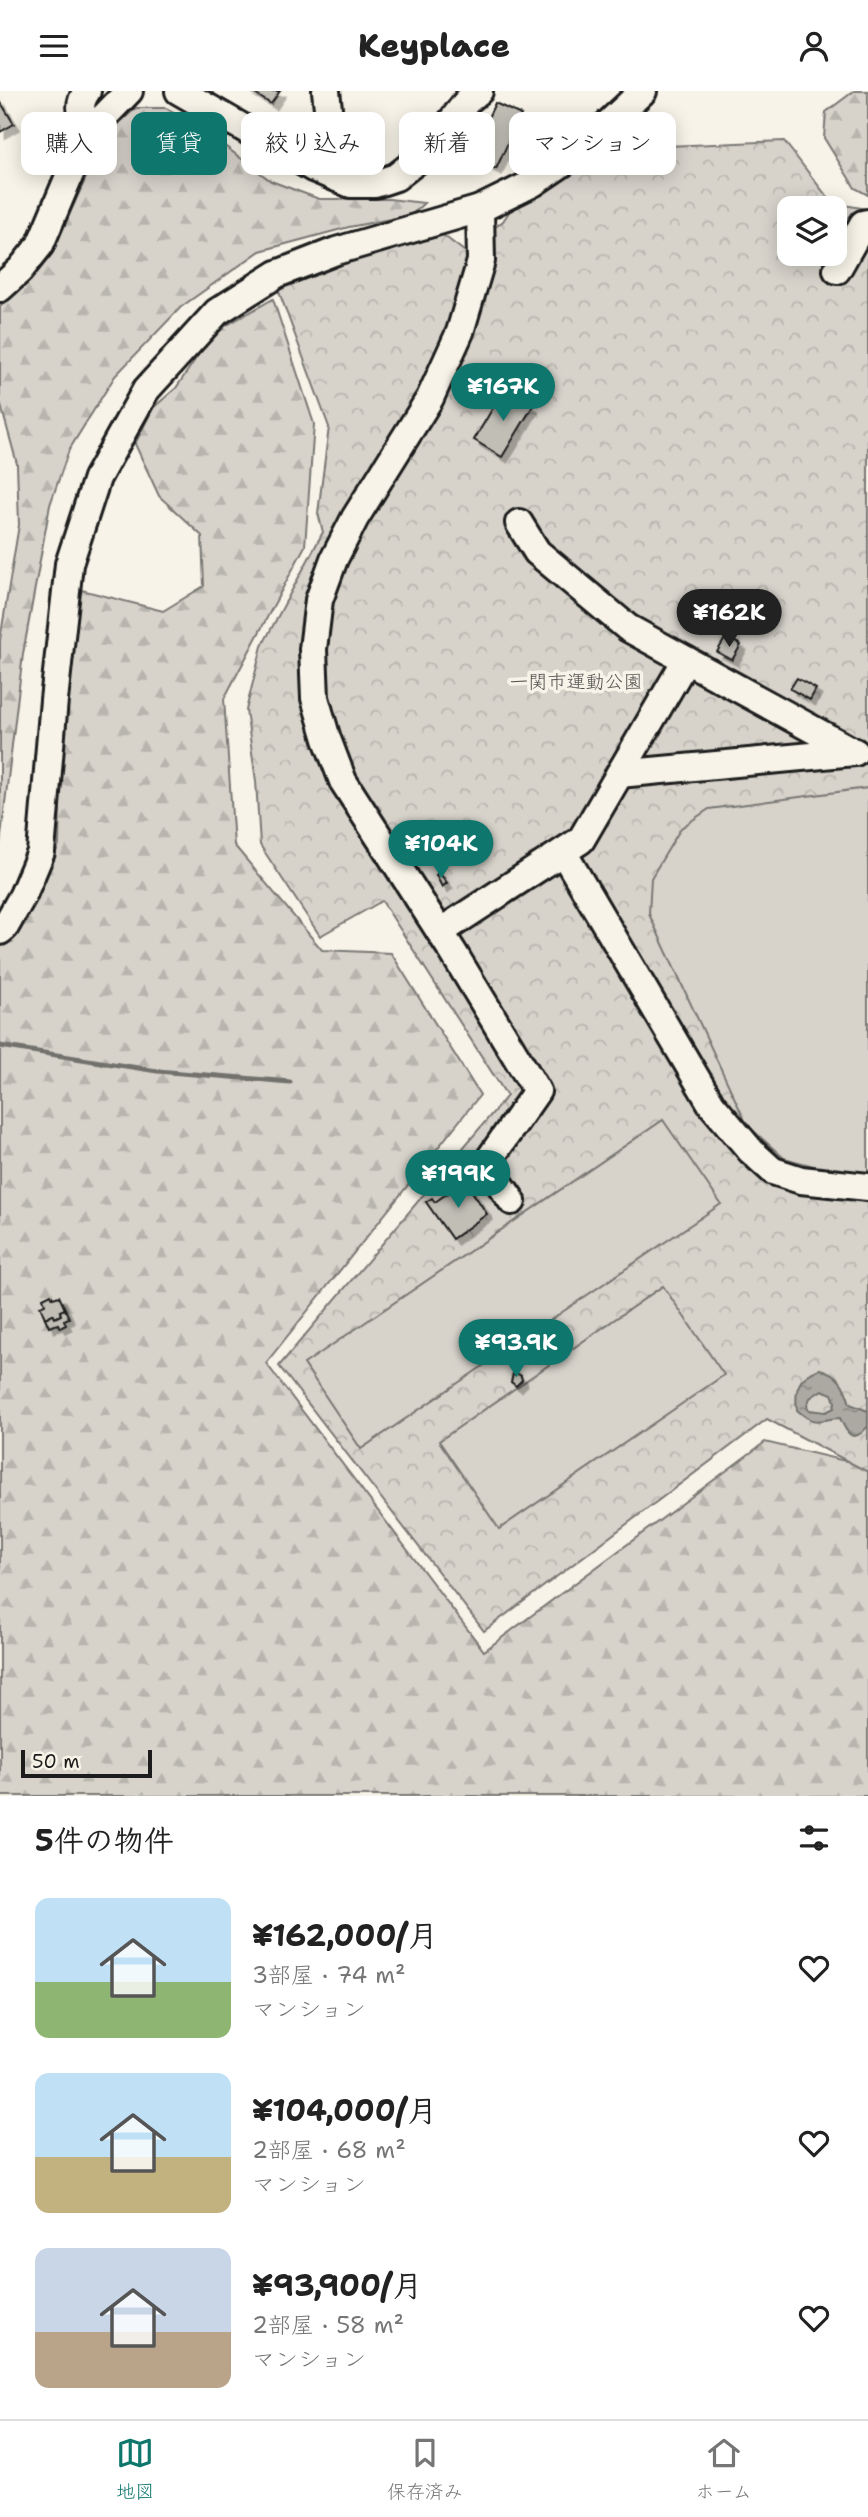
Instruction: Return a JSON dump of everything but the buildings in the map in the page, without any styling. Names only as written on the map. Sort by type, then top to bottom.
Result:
[{"type":"street","points":[[81,112],[81,100],[87,91]]},
{"type":"street","points":[[109,112],[129,91]]},
{"type":"street","points":[[179,91],[241,127]]},
{"type":"street","points":[[326,91],[328,112]]},
{"type":"street","points":[[330,175],[351,184],[375,184],[396,177],[429,151],[467,101],[479,91]]},
{"type":"street","points":[[0,931],[23,895],[41,852],[69,564],[97,478],[146,390],[217,312],[277,274],[336,251],[480,209],[533,183],[576,154],[643,91]]},
{"type":"street","points":[[0,288],[40,246],[70,175]]},
{"type":"street","points":[[480,209],[481,261],[460,332],[430,398],[355,518],[334,559],[319,600],[313,649],[315,698],[327,739],[344,781],[537,1091],[486,1164],[512,1201]]},
{"type":"street","points":[[837,270],[863,224],[868,223]]},
{"type":"street","points":[[519,523],[537,552],[628,628],[861,752]]},
{"type":"street","points":[[439,932],[582,840],[686,660]]},
{"type":"street","points":[[619,774],[861,752]]},
{"type":"street","points":[[563,852],[712,1105],[751,1151],[773,1171],[802,1180],[868,1187]]},
{"type":"green space","points":[[854,91],[868,91],[868,195],[855,188],[824,138],[826,112]]},
{"type":"green space","points":[[136,108],[166,108],[172,112],[132,112]]},
{"type":"green space","points":[[131,113],[131,175],[227,175],[227,148],[241,158],[241,175],[263,175],[271,181],[319,199],[389,199],[424,203],[411,215],[349,227],[260,251],[181,307],[115,376],[69,450],[50,505],[23,654],[0,845],[0,640],[19,525],[17,464],[0,402],[0,306],[26,280],[59,237],[87,175],[117,175],[117,125]]},
{"type":"green space","name":"一関市運動公園","points":[[784,141],[827,196],[777,196],[777,266],[847,266],[847,206],[868,209],[868,1472],[767,1419],[484,1631],[279,1366],[507,1096],[382,901],[320,936],[260,845],[256,781],[246,710],[262,646],[323,532],[318,513],[329,427],[278,289],[328,268],[443,235],[464,251],[503,221],[513,206],[570,175],[676,175],[676,146]]},
{"type":"green space","points":[[273,299],[314,424],[305,546],[224,699],[234,845],[322,950],[391,953],[480,1095],[266,1363],[484,1651],[765,1442],[845,1461],[868,1440],[868,1796],[0,1796],[0,942],[24,919],[59,845],[62,714],[74,588],[163,611],[204,586],[202,536],[159,496],[135,444],[153,408],[176,388],[213,333]]},
{"type":"green space","points":[[868,788],[868,1174],[821,1168],[784,1158],[747,1125],[649,914],[651,878],[681,828],[709,809]]},
{"type":"green space","points":[[663,1120],[721,1204],[361,1449],[304,1364]]},
{"type":"green space","points":[[663,1286],[724,1375],[499,1529],[439,1441]]},
{"type":"water","points":[[820,1369],[832,1374],[843,1386],[850,1404],[868,1411],[868,1426],[863,1432],[851,1435],[840,1418],[813,1420],[797,1410],[797,1389],[803,1379]],"holes":[[[822,1390],[832,1394],[834,1408],[826,1412],[809,1410],[807,1406],[810,1398]]]},
{"type":"waterway","points":[[0,1046],[157,1071],[290,1082]]}]
